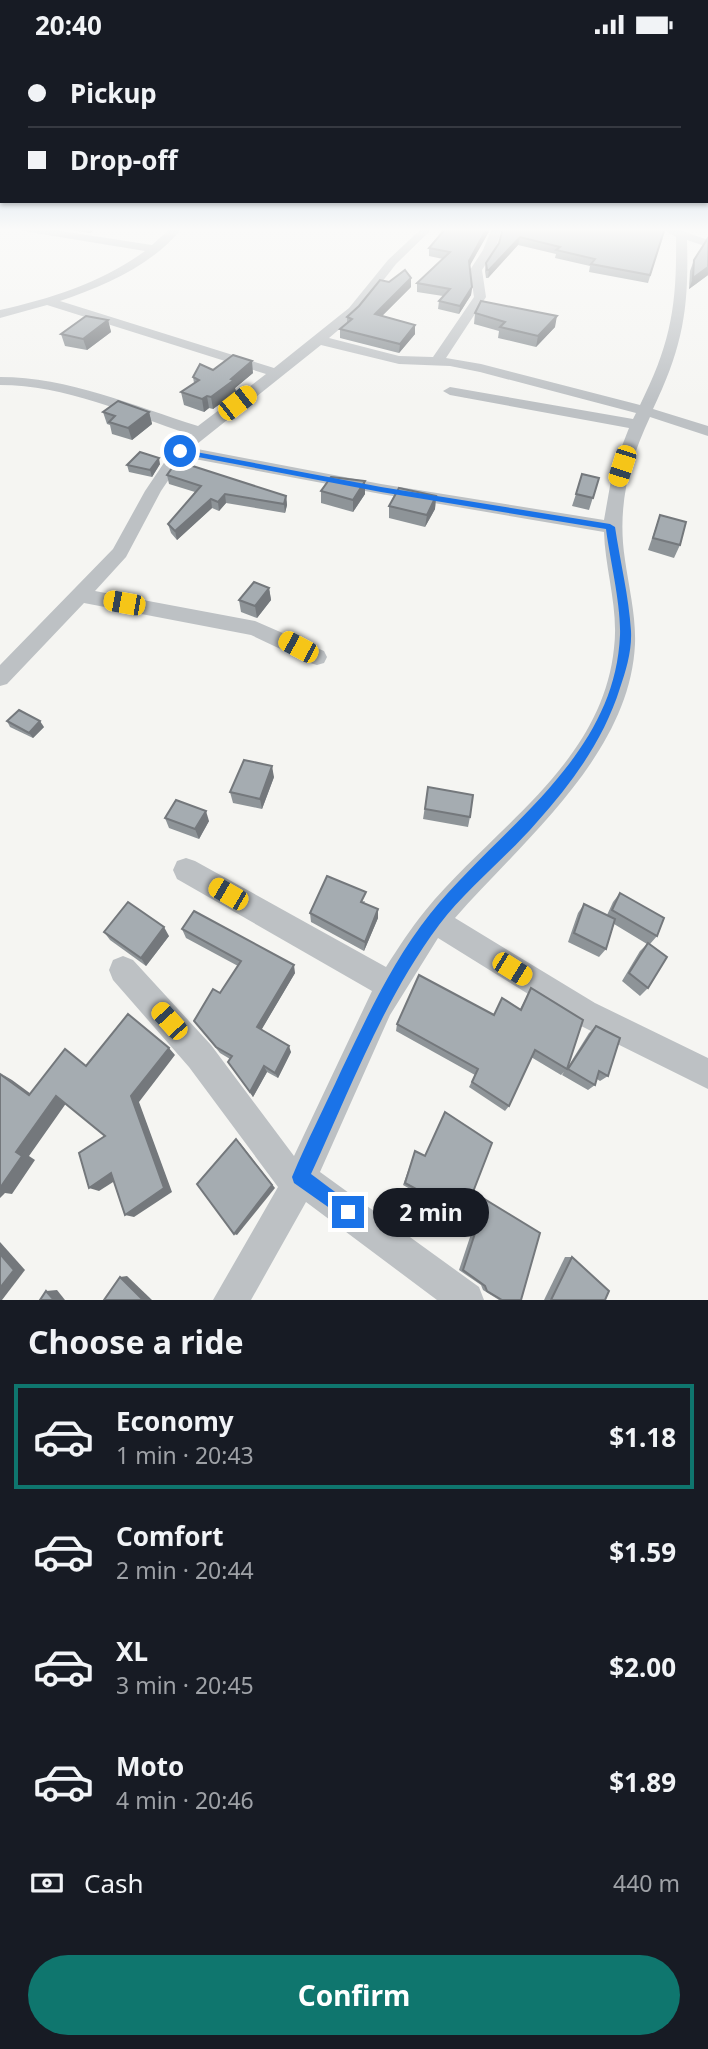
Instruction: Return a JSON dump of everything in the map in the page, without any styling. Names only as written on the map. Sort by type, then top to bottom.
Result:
[{"type":"street","points":[[0,314],[49,302],[86,286]]},
{"type":"street","points":[[0,678],[120,553],[148,499],[180,451],[200,432],[319,340],[352,311],[372,286]]},
{"type":"street","points":[[437,361],[480,297],[478,286]]},
{"type":"street","points":[[231,1300],[298,1182],[390,985],[434,920],[470,879],[532,819],[587,749],[607,712],[622,666],[626,633],[610,527],[616,486],[673,347],[684,295],[683,286]]},
{"type":"street","points":[[49,302],[276,373]]},
{"type":"street","points":[[319,340],[399,360],[437,361],[481,368],[643,418]]},
{"type":"street","points":[[0,381],[23,381],[66,389],[200,432]]},
{"type":"street","points":[[450,391],[643,418],[708,431]]},
{"type":"street","points":[[180,451],[381,489],[610,527]]},
{"type":"street","points":[[78,595],[255,628],[317,657]]},
{"type":"street","points":[[186,870],[390,985]]},
{"type":"street","points":[[434,920],[585,1013],[708,1074]]},
{"type":"street","points":[[123,970],[200,1056],[298,1182],[466,1300]]},
{"type":"building","points":[[375,286],[403,286],[375,314],[415,325],[400,344],[340,329],[352,319],[347,317]]},
{"type":"building","points":[[436,286],[472,287],[460,306],[439,301],[450,289]]},
{"type":"building","points":[[481,301],[557,316],[538,336],[500,327],[505,322],[475,313]]},
{"type":"building","points":[[86,316],[108,320],[83,339],[61,334]]},
{"type":"building","points":[[233,355],[252,361],[231,379],[234,380],[211,397],[202,399],[181,392],[199,380],[193,377],[200,364],[213,370]]},
{"type":"building","points":[[118,401],[149,412],[128,428],[109,422],[115,416],[103,412]]},
{"type":"building","points":[[140,452],[159,458],[150,470],[127,465]]},
{"type":"building","points":[[177,461],[286,496],[284,504],[225,494],[218,502],[211,499],[175,531],[168,524],[201,486],[167,475]]},
{"type":"building","points":[[582,474],[599,478],[593,498],[576,494]]},
{"type":"building","points":[[331,477],[365,481],[353,500],[321,491]]},
{"type":"building","points":[[399,488],[436,496],[427,515],[389,506]]},
{"type":"building","points":[[660,515],[686,522],[680,545],[653,538]]},
{"type":"building","points":[[254,582],[269,588],[255,606],[239,600]]},
{"type":"building","points":[[19,710],[40,721],[29,733],[7,721]]},
{"type":"building","points":[[244,760],[272,766],[260,799],[230,792]]},
{"type":"building","points":[[428,787],[473,795],[470,817],[425,809]]},
{"type":"building","points":[[176,800],[206,811],[195,829],[165,818]]},
{"type":"building","points":[[327,876],[366,892],[361,902],[378,909],[365,942],[310,913]]},
{"type":"building","points":[[620,893],[664,918],[657,936],[612,910]]},
{"type":"building","points":[[128,902],[164,927],[141,958],[104,932]]},
{"type":"building","points":[[584,904],[615,919],[606,949],[574,933]]},
{"type":"building","points":[[194,911],[294,965],[257,1027],[289,1046],[275,1073],[264,1066],[250,1092],[228,1062],[232,1056],[216,1047],[194,1021],[213,989],[220,993],[241,961],[182,929]]},
{"type":"building","points":[[648,943],[667,957],[648,988],[629,973]]},
{"type":"building","points":[[419,975],[494,1015],[502,998],[521,1010],[531,988],[583,1020],[567,1069],[535,1050],[509,1106],[472,1082],[478,1069],[397,1024]]},
{"type":"building","points":[[128,1014],[169,1048],[131,1096],[164,1188],[125,1215],[111,1173],[89,1188],[79,1153],[105,1136],[56,1096],[16,1152],[22,1156],[0,1188],[0,1074],[29,1095],[65,1049],[86,1066]]},
{"type":"building","points":[[596,1026],[620,1038],[608,1076],[599,1071],[595,1085],[568,1069]]},
{"type":"building","points":[[445,1112],[492,1143],[473,1192],[540,1233],[521,1300],[502,1300],[463,1270],[481,1215],[449,1197],[447,1206],[405,1183],[415,1151],[425,1156]]},
{"type":"building","points":[[236,1139],[272,1185],[234,1234],[197,1184]]},
{"type":"building","points":[[0,1254],[14,1270],[0,1288]]},
{"type":"building","points":[[572,1257],[609,1291],[605,1300],[551,1300]]},
{"type":"building","points":[[120,1277],[143,1300],[104,1300]]},
{"type":"building","points":[[46,1291],[54,1300],[40,1300]]},
{"type":"route","points":[[180,451],[426,497],[610,527],[626,633],[622,666],[607,712],[587,749],[560,784],[532,819],[470,879],[434,920],[390,985],[300,1177],[348,1212]]}]
